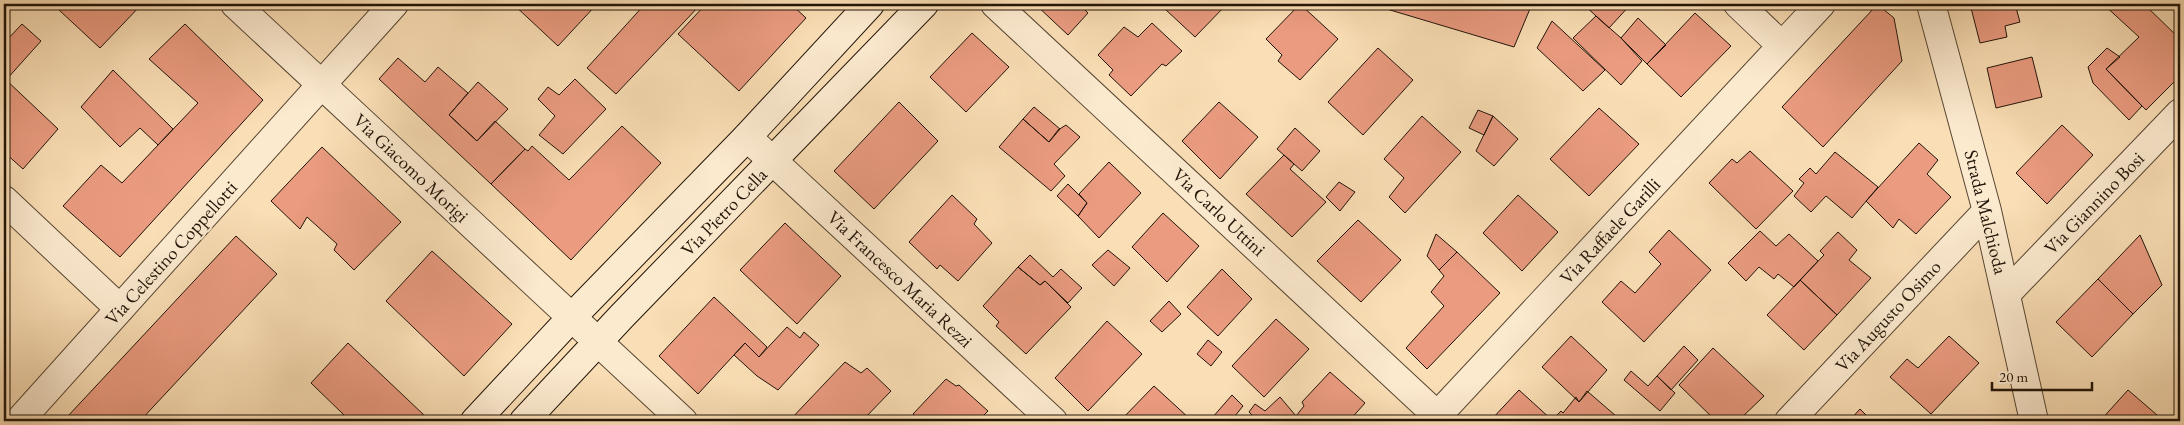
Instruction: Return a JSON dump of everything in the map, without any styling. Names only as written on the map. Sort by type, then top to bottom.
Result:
[{"type":"street","name":"Via Giacomo Morigi","points":[[235,4],[683,421]]},
{"type":"street","name":"Via Celestino Coppellotti","points":[[19,421],[394,4]]},
{"type":"street","name":"Via Pietro Cella","points":[[524,421],[586,330],[747,137],[870,4]]},
{"type":"street","name":"Via Pietro Cella","points":[[475,421],[586,330],[773,162],[924,4]]},
{"type":"street","name":"Via Carlo Uttini","points":[[995,4],[1440,418]]},
{"type":"street","points":[[1738,4],[1782,46]]},
{"type":"street","name":"Via Raffaele Garilli","points":[[1440,418],[1821,4]]},
{"type":"street","name":"Strada Malchioda","points":[[1931,4],[1988,211],[2034,421]]},
{"type":"street","name":"Via Giannino Bosi","points":[[2007,293],[2180,113]]},
{"type":"street","name":"Via Francesco Maria Rezzi","points":[[747,137],[1053,421]]},
{"type":"street","points":[[4,200],[120,309]]},
{"type":"street","name":"Via Augusto Osimo","points":[[1789,421],[1988,211]]},
{"type":"building","points":[[65,4],[142,4],[100,48],[59,10]]},
{"type":"building","points":[[513,4],[597,4],[558,46]]},
{"type":"building","points":[[645,4],[701,4],[616,94],[587,68]]},
{"type":"building","points":[[706,4],[791,4],[806,18],[739,91],[678,34]]},
{"type":"building","points":[[1035,4],[1079,4],[1088,13],[1068,35]]},
{"type":"building","points":[[1171,4],[1227,4],[1195,37],[1165,9]]},
{"type":"building","points":[[1300,4],[1338,39],[1300,80],[1278,61],[1282,55],[1266,39]]},
{"type":"building","points":[[1370,4],[1532,4],[1514,47]]},
{"type":"building","points":[[1583,4],[1631,4],[1609,28]]},
{"type":"building","points":[[1970,4],[2015,4],[2020,22],[2005,26],[2007,37],[1980,43]]},
{"type":"building","points":[[2103,4],[2144,4],[2180,39],[2180,76],[2146,110],[2106,69],[2139,37]]},
{"type":"building","points":[[1874,8],[1883,9],[1894,18],[1902,61],[1823,147],[1782,107]]},
{"type":"building","points":[[1695,13],[1731,46],[1681,97],[1647,64]]},
{"type":"building","points":[[1596,16],[1621,38],[1642,61],[1621,85],[1573,38]]},
{"type":"building","points":[[1638,18],[1666,45],[1647,64],[1621,38]]},
{"type":"building","points":[[1552,21],[1605,70],[1583,91],[1537,48]]},
{"type":"building","points":[[1152,23],[1182,51],[1166,66],[1162,64],[1131,96],[1109,75],[1113,70],[1098,55],[1124,27],[1138,37]]},
{"type":"building","points":[[22,24],[41,41],[6,80],[4,78],[4,43]]},
{"type":"building","points":[[185,24],[263,100],[120,257],[63,206],[101,165],[122,183],[198,103],[149,59]]},
{"type":"building","points":[[972,33],[1009,67],[966,112],[930,77]]},
{"type":"building","points":[[1378,48],[1413,80],[1363,135],[1328,102]]},
{"type":"building","points":[[2107,48],[2120,57],[2106,69],[2142,106],[2129,120],[2093,83],[2088,67]]},
{"type":"building","points":[[2032,57],[2042,97],[1996,108],[1987,68]]},
{"type":"building","points":[[398,58],[425,82],[438,67],[468,93],[449,115],[477,141],[495,121],[525,149],[491,184],[379,79]]},
{"type":"building","points":[[113,70],[173,129],[158,145],[140,128],[120,147],[81,107]]},
{"type":"building","points":[[4,78],[58,129],[23,169],[4,152]]},
{"type":"building","points":[[575,79],[606,109],[563,154],[539,135],[555,116],[538,99],[548,87],[559,95]]},
{"type":"building","points":[[478,82],[508,109],[477,141],[449,115]]},
{"type":"building","points":[[899,102],[938,141],[874,209],[834,171]]},
{"type":"building","points":[[1219,102],[1258,137],[1220,179],[1182,141]]},
{"type":"building","points":[[1034,107],[1060,129],[1049,142],[1023,119]]},
{"type":"building","points":[[1599,108],[1639,144],[1589,196],[1550,159]]},
{"type":"building","points":[[1478,110],[1493,116],[1484,135],[1469,128]]},
{"type":"building","points":[[1422,116],[1461,152],[1405,213],[1389,197],[1404,178],[1384,159]]},
{"type":"building","points":[[1493,116],[1518,139],[1494,166],[1476,151]]},
{"type":"building","points":[[1023,119],[1049,142],[1058,130],[1066,125],[1080,137],[1054,164],[1065,176],[1051,191],[999,147]]},
{"type":"building","points":[[2062,125],[2093,155],[2047,204],[2016,173]]},
{"type":"building","points":[[622,126],[661,163],[571,260],[491,184],[525,149],[528,151],[532,146],[569,180]]},
{"type":"building","points":[[1295,128],[1320,151],[1302,171],[1277,149]]},
{"type":"building","points":[[1919,143],[1938,160],[1927,174],[1951,197],[1916,234],[1899,219],[1893,228],[1866,201]]},
{"type":"building","points":[[322,147],[401,222],[354,270],[334,250],[337,244],[307,217],[300,229],[271,201]]},
{"type":"building","points":[[1750,151],[1793,191],[1756,229],[1709,183],[1732,159],[1737,163]]},
{"type":"building","points":[[1835,152],[1878,187],[1852,218],[1826,196],[1811,212],[1794,196],[1804,183],[1799,179],[1810,168],[1816,174]]},
{"type":"building","points":[[1284,155],[1294,164],[1290,169],[1326,202],[1292,237],[1246,194]]},
{"type":"building","points":[[1109,162],[1141,193],[1099,238],[1078,216],[1087,203],[1079,194]]},
{"type":"building","points":[[1339,182],[1355,192],[1340,211],[1326,197]]},
{"type":"building","points":[[1068,184],[1087,203],[1078,216],[1057,196]]},
{"type":"building","points":[[952,195],[977,219],[974,224],[992,243],[958,281],[940,265],[937,269],[909,242]]},
{"type":"building","points":[[1518,195],[1558,232],[1522,271],[1483,233]]},
{"type":"building","points":[[1163,213],[1199,246],[1167,282],[1132,247]]},
{"type":"building","points":[[1358,220],[1401,260],[1361,302],[1317,261]]},
{"type":"building","points":[[785,223],[841,276],[797,324],[740,270]]},
{"type":"building","points":[[1669,230],[1711,270],[1644,342],[1602,302],[1621,281],[1635,293],[1661,264],[1649,252]]},
{"type":"building","points":[[1760,231],[1776,246],[1789,234],[1818,261],[1794,287],[1778,274],[1774,279],[1759,267],[1746,281],[1728,263]]},
{"type":"building","points":[[1838,232],[1857,250],[1849,260],[1871,278],[1837,315],[1800,280],[1824,255],[1820,251]]},
{"type":"building","points":[[1436,234],[1457,252],[1439,270],[1427,256]]},
{"type":"building","points":[[2140,235],[2162,285],[2133,314],[2098,279]]},
{"type":"building","points":[[236,236],[277,274],[140,421],[73,421],[68,416]]},
{"type":"building","points":[[1108,250],[1130,268],[1114,286],[1092,265]]},
{"type":"building","points":[[432,251],[512,324],[464,376],[386,301]]},
{"type":"building","points":[[1457,252],[1500,293],[1427,369],[1406,348],[1444,306],[1431,292],[1444,276],[1439,270]]},
{"type":"building","points":[[1030,255],[1053,277],[1061,269],[1082,288],[1068,303],[1045,281],[1040,285],[1018,267]]},
{"type":"building","points":[[1018,267],[1040,285],[1045,281],[1071,307],[1026,354],[996,326],[999,322],[983,306]]},
{"type":"building","points":[[1222,269],[1252,299],[1218,336],[1187,307]]},
{"type":"building","points":[[2098,279],[2133,314],[2092,357],[2056,322]]},
{"type":"building","points":[[1800,280],[1837,315],[1804,350],[1767,315]]},
{"type":"building","points":[[714,297],[767,347],[759,357],[745,343],[698,394],[659,356]]},
{"type":"building","points":[[1169,301],[1181,314],[1162,332],[1150,321]]},
{"type":"building","points":[[1276,319],[1309,349],[1264,397],[1232,366]]},
{"type":"building","points":[[1107,321],[1142,354],[1088,411],[1055,378]]},
{"type":"building","points":[[787,327],[800,338],[804,332],[819,345],[778,390],[757,376],[734,355],[745,343],[759,357]]},
{"type":"building","points":[[1571,336],[1607,370],[1579,402],[1542,367]]},
{"type":"building","points":[[1949,336],[1979,363],[1931,414],[1890,377],[1907,359],[1918,368]]},
{"type":"building","points":[[1208,340],[1222,352],[1211,366],[1197,354]]},
{"type":"building","points":[[348,343],[425,416],[420,421],[339,421],[344,415],[311,383]]},
{"type":"building","points":[[1684,346],[1698,360],[1671,390],[1657,376]]},
{"type":"building","points":[[1713,348],[1764,396],[1738,421],[1716,421],[1679,385]]},
{"type":"building","points":[[845,362],[861,373],[867,368],[891,391],[862,421],[789,421]]},
{"type":"building","points":[[1631,371],[1648,386],[1657,376],[1675,393],[1660,411],[1624,380]]},
{"type":"building","points":[[1330,372],[1365,403],[1349,421],[1302,421],[1296,416],[1304,406],[1302,402]]},
{"type":"building","points":[[946,379],[956,386],[959,385],[988,411],[978,421],[921,421],[913,414]]},
{"type":"building","points":[[1154,386],[1190,419],[1188,421],[1120,421]]},
{"type":"building","points":[[1519,390],[1552,420],[1561,411],[1563,413],[1576,397],[1579,402],[1587,391],[1616,416],[1611,421],[1490,421]]},
{"type":"building","points":[[2128,390],[2164,421],[2100,421]]},
{"type":"building","points":[[1232,395],[1243,406],[1231,421],[1216,421],[1212,418]]},
{"type":"building","points":[[1280,397],[1296,416],[1292,421],[1258,421],[1249,412],[1255,404],[1265,411]]},
{"type":"building","points":[[1860,409],[1872,421],[1849,421]]}]
